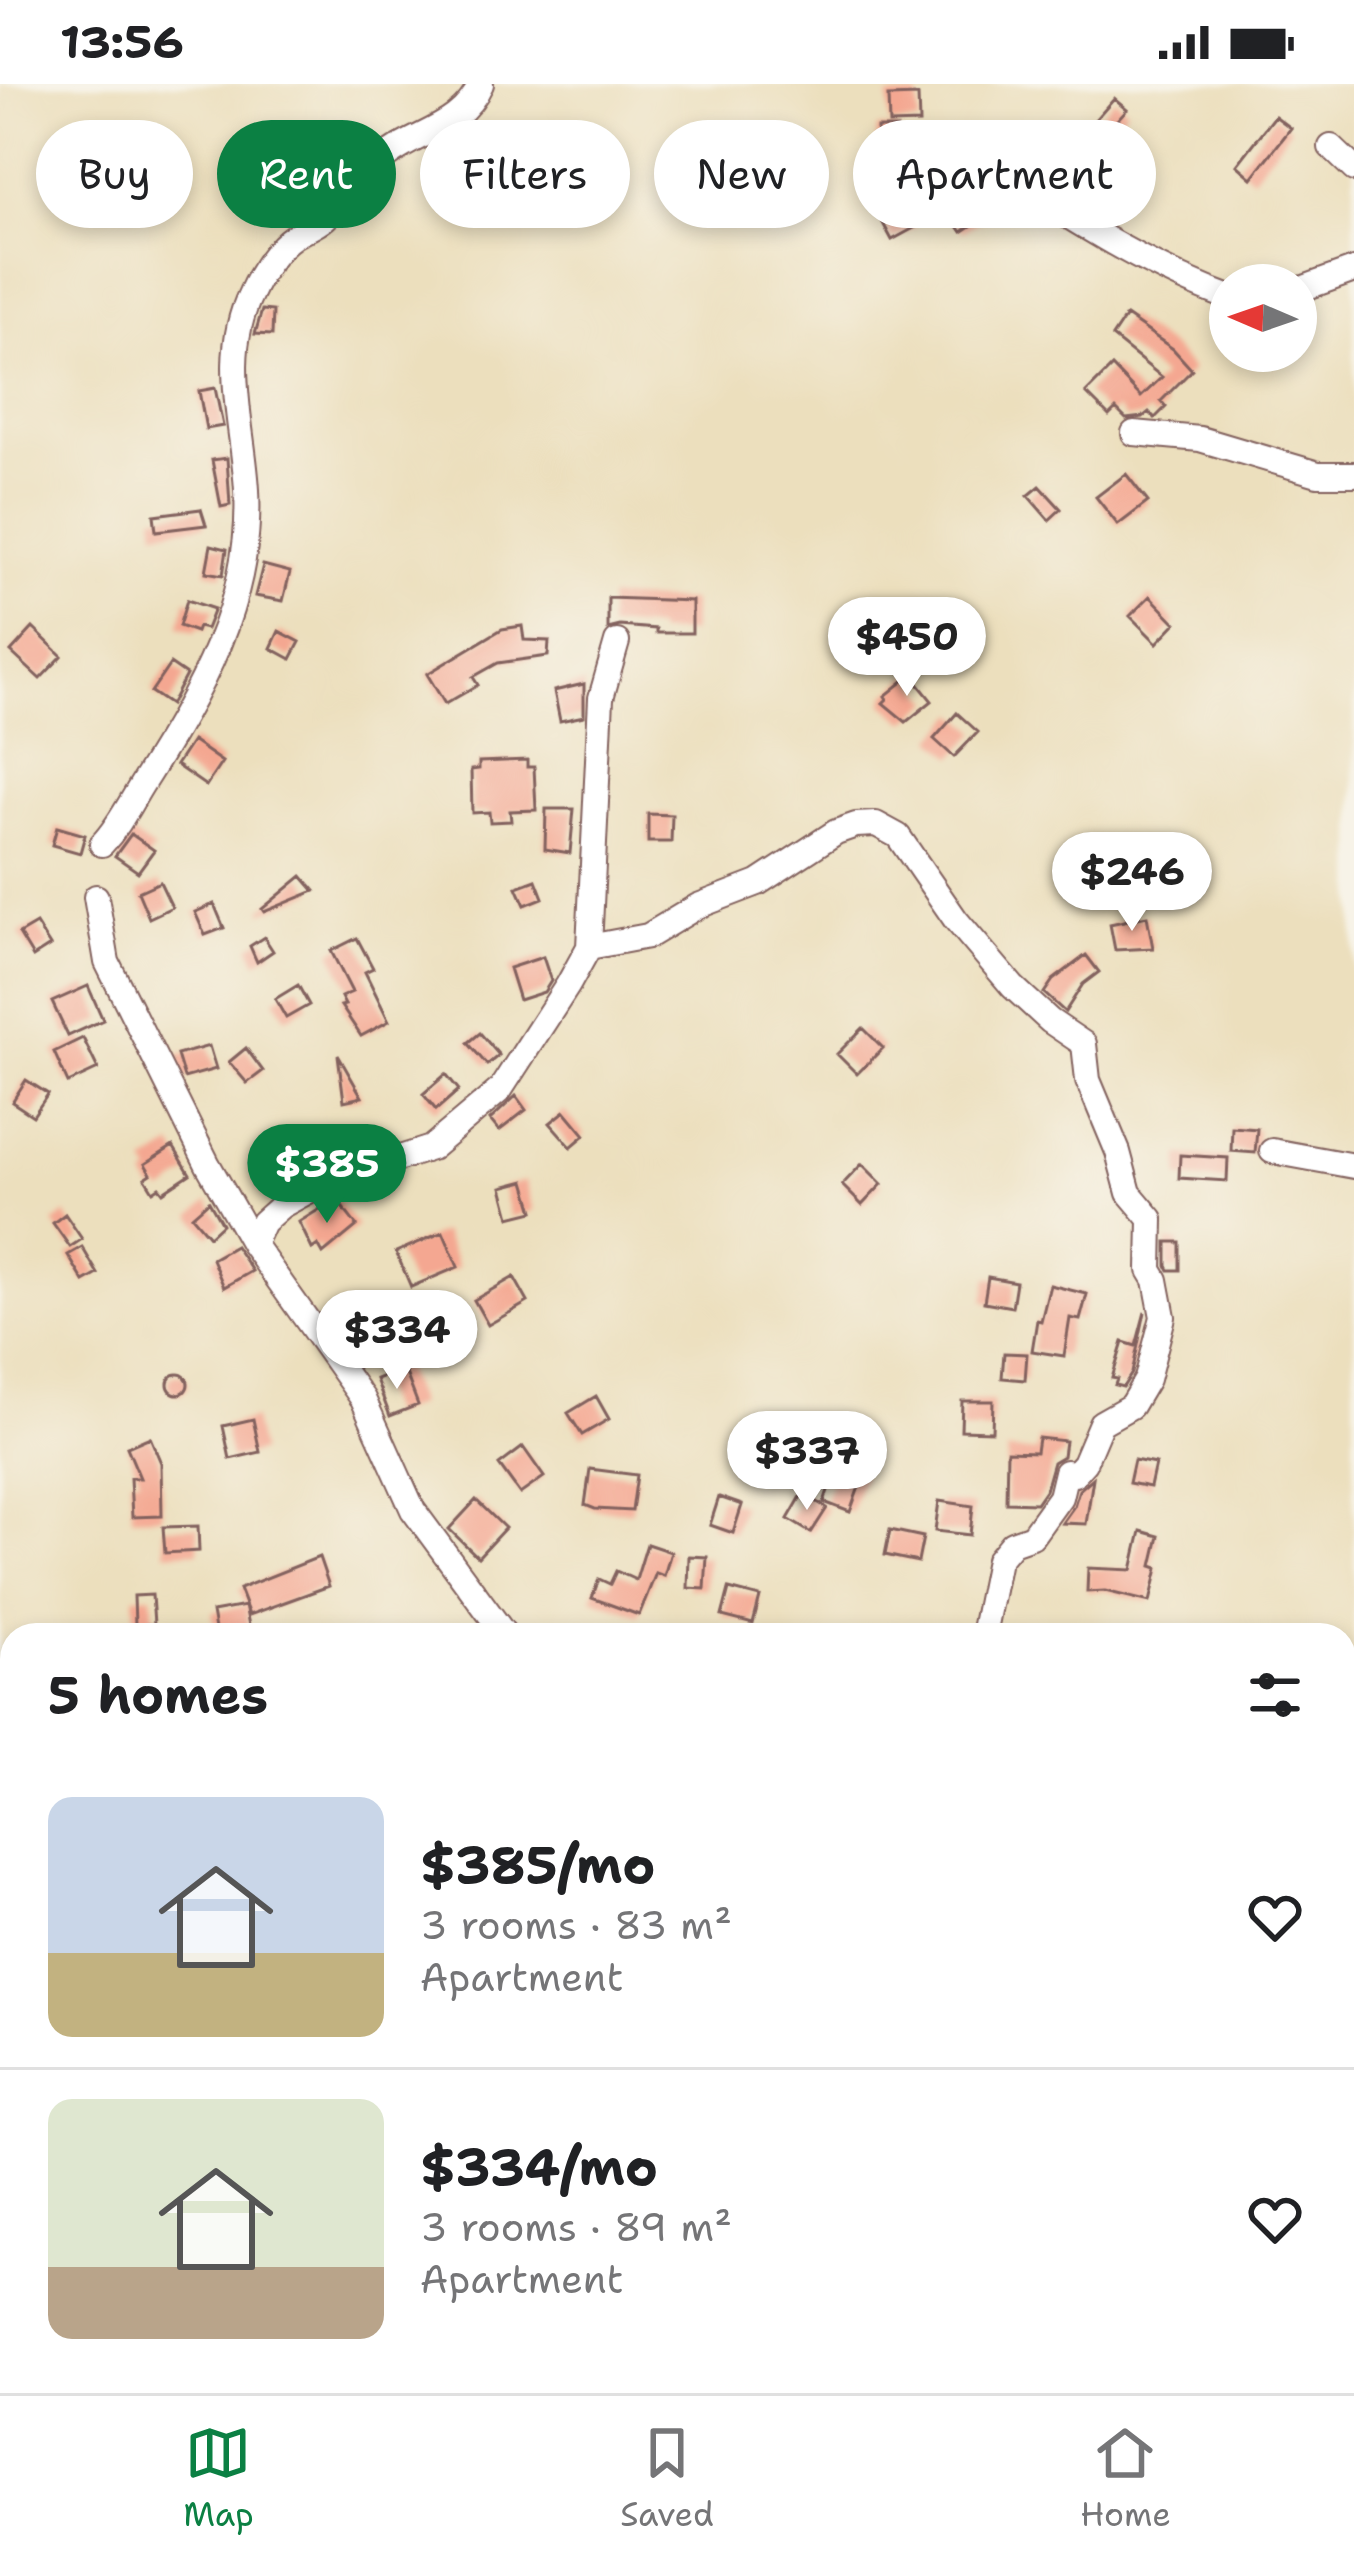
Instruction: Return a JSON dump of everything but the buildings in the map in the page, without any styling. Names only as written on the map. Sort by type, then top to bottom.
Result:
[{"type":"street","points":[[102,844],[170,744],[196,695],[224,636],[242,572],[247,494],[234,352],[251,291],[272,257],[290,239],[326,217],[384,158],[446,124],[475,98],[481,84]]},
{"type":"street","points":[[1331,147],[1354,169]]},
{"type":"street","points":[[1088,228],[1209,291]]},
{"type":"street","points":[[1317,283],[1354,270]]},
{"type":"street","points":[[1134,433],[1200,439],[1318,474],[1354,474]]},
{"type":"street","points":[[253,1244],[263,1222],[281,1206],[326,1182],[431,1148],[500,1090],[589,947],[602,698],[617,642]]},
{"type":"street","points":[[589,947],[648,936],[698,906],[758,883],[836,832],[876,824],[898,836],[956,920],[1013,987],[1084,1044],[1088,1080],[1129,1192],[1151,1219],[1150,1270],[1163,1317],[1147,1379],[1131,1406],[1101,1423],[1084,1462],[1074,1474],[1066,1472],[1060,1497],[1032,1536],[1012,1543],[998,1560],[985,1623]]},
{"type":"street","points":[[96,897],[107,962],[208,1165],[253,1244],[363,1399],[412,1510],[497,1623]]},
{"type":"street","points":[[1273,1151],[1354,1166]]}]
